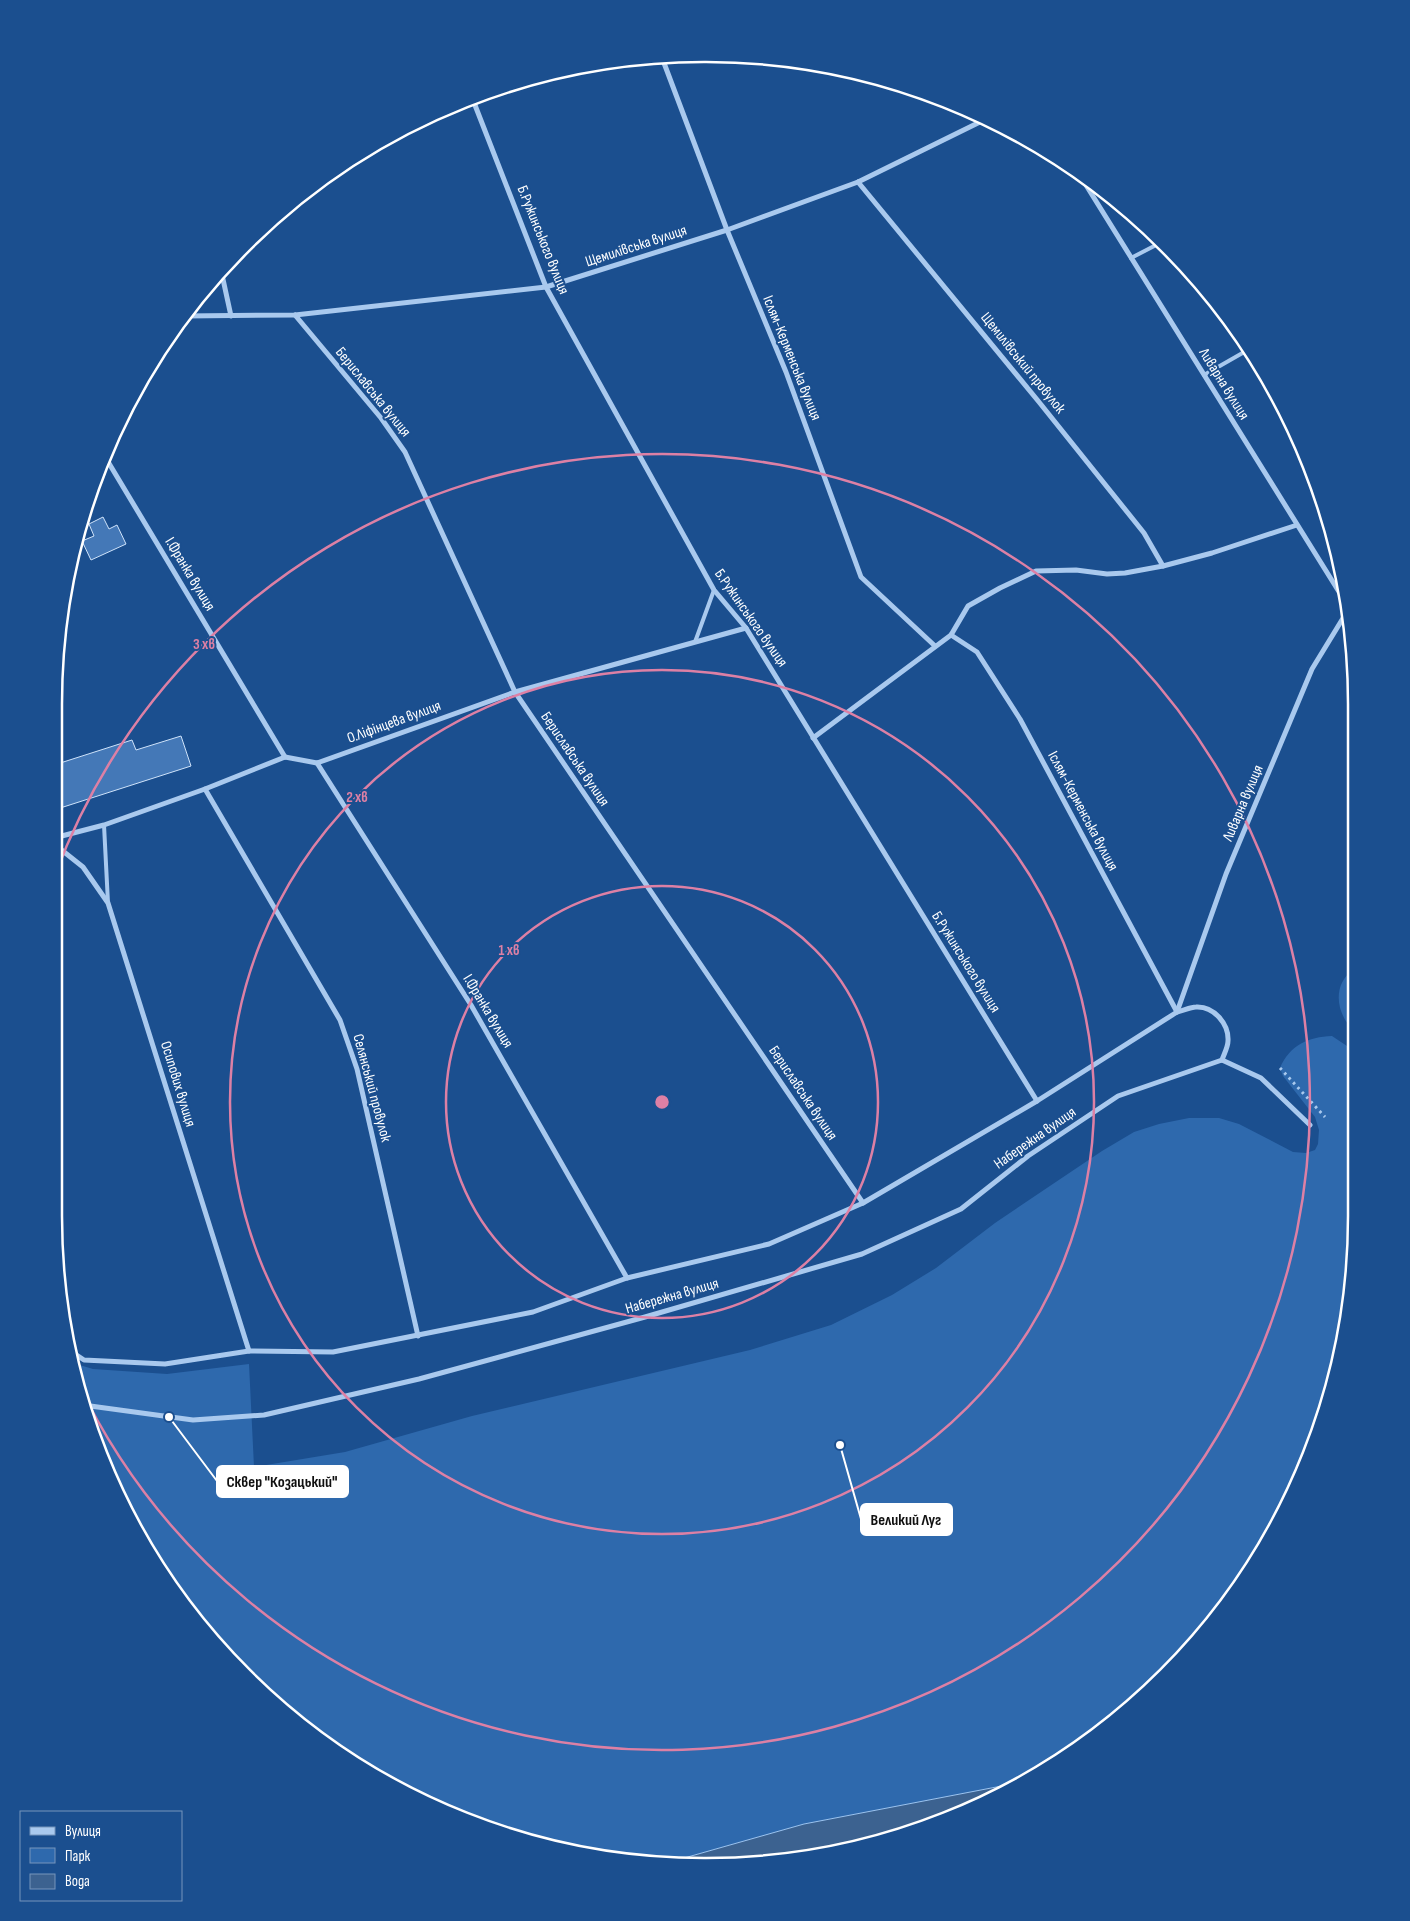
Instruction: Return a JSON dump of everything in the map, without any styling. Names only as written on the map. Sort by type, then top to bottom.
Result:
[{"type":"street","name":"Іслям-Керменська вулиця","points":[[664,64],[727,230],[786,372],[861,577],[935,646]]},
{"type":"street","name":"Б.Ружинського вулиця","points":[[475,105],[546,287],[714,590],[746,628],[1037,1101]]},
{"type":"street","name":"Щемилівська вулиця","points":[[194,316],[295,316],[546,287],[727,230],[858,182],[977,123]]},
{"type":"street","name":"Щемилівський провулок","points":[[858,182],[1144,533],[1163,566]]},
{"type":"street","name":"Ливарна вулиця","points":[[1089,190],[1336,588]]},
{"type":"street","points":[[223,280],[231,316]]},
{"type":"street","name":"Бериславська вулиця","points":[[295,316],[381,418],[405,452],[515,692],[863,1203]]},
{"type":"street","name":"І.Франка вулиця","points":[[109,464],[286,758]]},
{"type":"street","points":[[814,738],[950,635],[968,606],[1036,571],[1076,570],[1107,574],[1125,573],[1163,566],[1212,553],[1297,525]]},
{"type":"street","name":"Ливарна вулиця","points":[[1177,1012],[1226,874],[1312,668],[1342,620]]},
{"type":"street","name":"О.Ліфінцева вулиця","points":[[286,758],[317,763],[515,692],[746,628]]},
{"type":"street","name":"Іслям-Керменська вулиця","points":[[950,635],[977,652],[1020,719],[1177,1012]]},
{"type":"street","points":[[62,836],[104,825],[286,758]]},
{"type":"street","name":"І.Франка вулиця","points":[[317,763],[471,1005],[627,1278]]},
{"type":"street","name":"Селянський провулок","points":[[205,789],[340,1020],[357,1069],[418,1336]]},
{"type":"street","name":"Осипових вулиця","points":[[62,850],[83,867],[108,903],[249,1350]]},
{"type":"street","points":[[78,1356],[84,1360],[165,1364],[249,1350],[333,1352],[533,1312],[627,1278],[769,1244],[863,1203],[1037,1101],[1177,1012],[1196,1007],[1204,1008],[1218,1015],[1226,1028],[1228,1043],[1222,1060],[1261,1078],[1310,1125]]},
{"type":"street","name":"Набережна вулиця","points":[[92,1406],[193,1420],[264,1416],[419,1379],[645,1317],[862,1254],[961,1209],[1028,1156],[1118,1096],[1222,1060]]},
{"type":"lane","points":[[1131,258],[1154,246]]},
{"type":"lane","points":[[1204,375],[1242,353]]},
{"type":"lane","points":[[695,642],[714,590]]},
{"type":"lane","points":[[104,825],[108,903]]},
{"type":"path","points":[[1280,1068],[1325,1116]]},
{"type":"green space","points":[[1348,974],[1348,1024],[1340,1008],[1339,999],[1339,991]]},
{"type":"green space","points":[[1332,1036],[1348,1047],[1348,1216],[1346,1258],[1342,1300],[1326,1382],[1299,1462],[1261,1537],[1239,1573],[1188,1640],[1129,1699],[1096,1726],[1062,1750],[999,1786],[804,1824],[686,1858],[621,1853],[580,1846],[539,1837],[459,1810],[384,1772],[314,1726],[281,1699],[222,1640],[171,1573],[129,1500],[111,1462],[84,1382],[80,1365],[93,1369],[167,1374],[249,1364],[254,1467],[345,1452],[472,1416],[750,1350],[831,1325],[892,1295],[936,1268],[995,1223],[1102,1151],[1134,1132],[1159,1124],[1189,1118],[1219,1118],[1239,1124],[1293,1152],[1306,1153],[1315,1150],[1318,1144],[1319,1130],[1315,1117],[1283,1076],[1280,1068],[1289,1053],[1295,1048],[1308,1040]]},
{"type":"water","points":[[999,1786],[951,1810],[871,1837],[789,1853],[747,1857],[686,1858],[804,1824]]},
{"type":"building","points":[[103,517],[109,529],[117,525],[126,544],[91,560],[83,543],[84,540],[94,536],[89,524]]},
{"type":"building","points":[[181,736],[191,766],[62,807],[62,762],[132,740],[136,750]]},
{"type":"place","name":"Сквер \"Козацький\"","points":[[169,1417]]},
{"type":"place","name":"Великий Луг","points":[[840,1445]]}]
